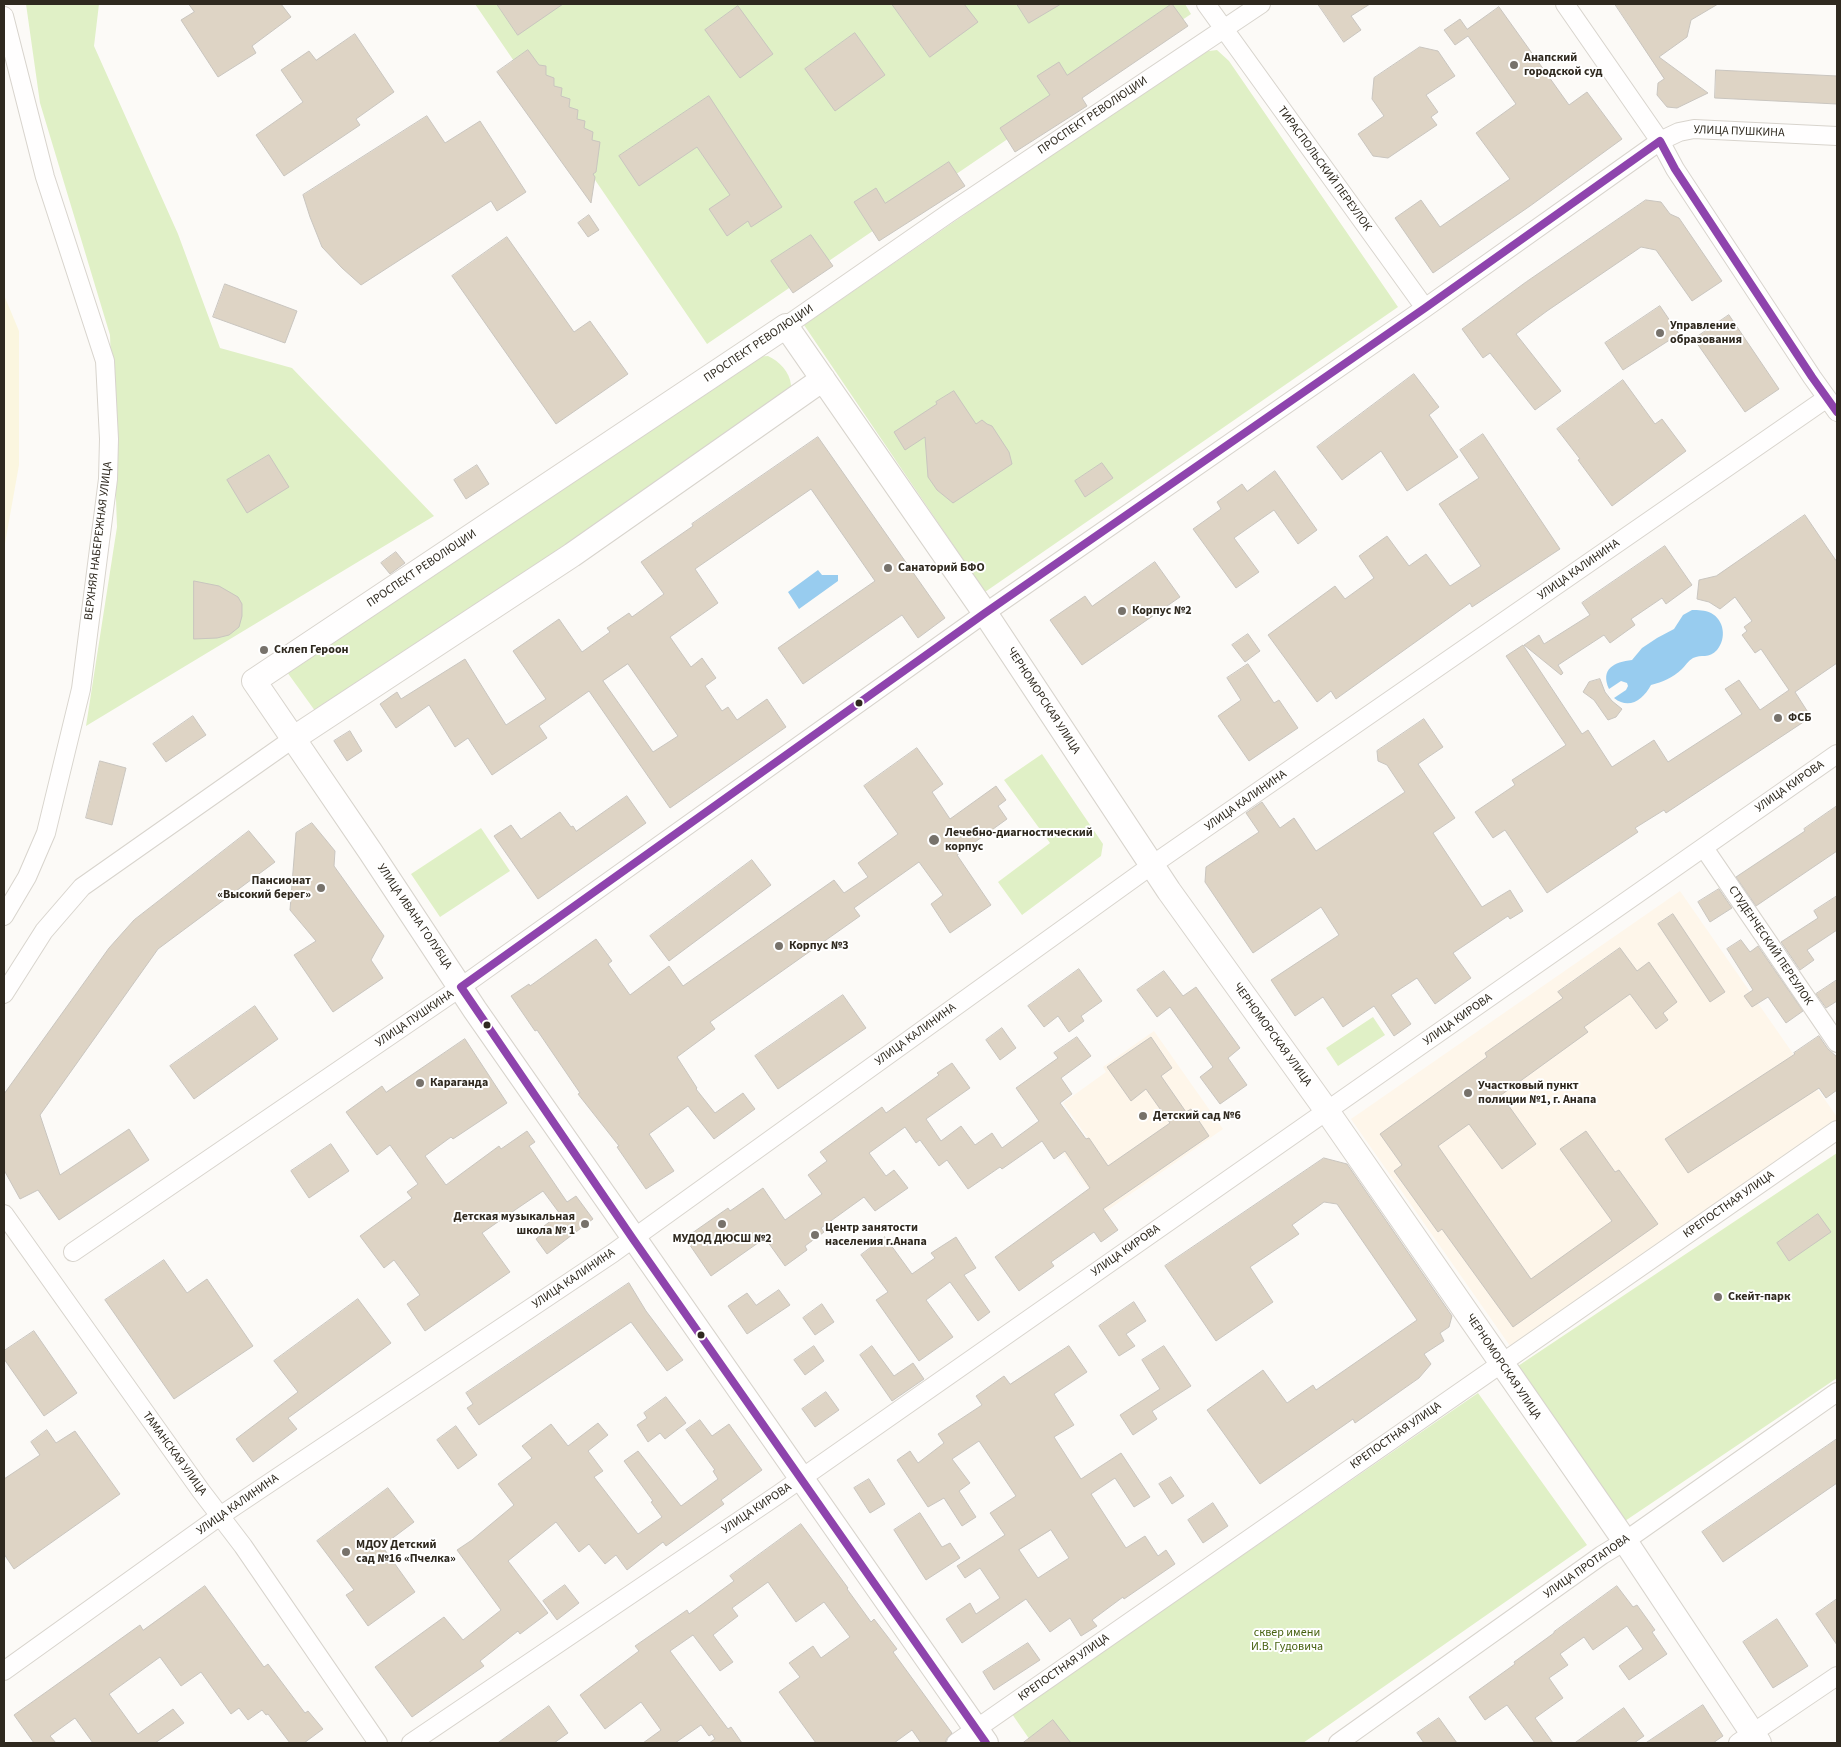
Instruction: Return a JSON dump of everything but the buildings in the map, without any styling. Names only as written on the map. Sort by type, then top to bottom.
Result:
[{"type":"street","name":"ТИРАСПОЛЬСКИЙ ПЕРЕУЛОК","points":[[1206,4],[1425,308]]},
{"type":"street","name":"ПРОСПЕКТ РЕВОЛЮЦИИ","points":[[254,681],[786,326],[957,208],[1261,4]]},
{"type":"street","points":[[1565,4],[1660,141],[1675,169],[1837,412]]},
{"type":"street","name":"ВЕРХНЯЯ НАБЕРЕЖНАЯ УЛИЦА","points":[[4,16],[45,177],[105,361],[109,439],[108,479],[81,689],[46,832],[27,877],[4,916]]},
{"type":"street","name":"УЛИЦА ПУШКИНА","points":[[73,1252],[461,988],[985,613],[1425,308],[1660,141],[1678,132],[1694,129],[1837,136]]},
{"type":"street","name":"ЧЕРНОМОРСКАЯ УЛИЦА","points":[[786,326],[985,613],[1169,891],[1327,1111],[1624,1541],[1750,1740]]},
{"type":"street","points":[[4,994],[44,931],[82,887],[294,738],[572,555],[823,379]]},
{"type":"street","name":"УЛИЦА КАЛИНИНА","points":[[4,1671],[220,1516],[633,1239],[1152,865],[1827,398]]},
{"type":"street","name":"УЛИЦА ИВАНА ГОЛУБЦА","points":[[254,681],[475,1010],[980,1736]]},
{"type":"street","name":"УЛИЦА КИРОВА","points":[[411,1743],[802,1478],[1837,754]]},
{"type":"street","name":"СТУДЕНЧЕСКИЙ ПЕРЕУЛОК","points":[[1704,848],[1837,1043]]},
{"type":"street","name":"КРЕПОСТНАЯ УЛИЦА","points":[[956,1743],[980,1736],[1501,1363],[1837,1130]]},
{"type":"street","name":"ТАМАНСКАЯ УЛИЦА","points":[[4,1214],[201,1492],[243,1546],[378,1743]]},
{"type":"street","name":"УЛИЦА ПРОТАПОВА","points":[[1338,1743],[1602,1555],[1837,1392]]},
{"type":"street","points":[[1750,1740],[1837,1676]]},
{"type":"shaded area","points":[[1680,891],[1837,1117],[1837,1120],[1510,1346],[1351,1119]]},
{"type":"shaded area","name":"Детский сад №6","points":[[1154,1031],[1223,1129],[1105,1212],[1063,1153],[1087,1137],[1063,1103],[1106,1072],[1103,1067]]},
{"type":"green space","points":[[26,4],[99,4],[94,46],[178,234],[220,348],[292,368],[434,516],[86,726],[117,527],[110,335],[40,103]]},
{"type":"green space","points":[[475,4],[1185,4],[1191,14],[707,344]]},
{"type":"green space","points":[[1217,50],[1229,61],[1398,307],[985,592],[804,325],[1201,52]]},
{"type":"green space","points":[[768,356],[780,364],[789,376],[791,387],[786,398],[318,715],[287,672],[752,357]]},
{"type":"green space","points":[[1042,754],[1103,844],[1101,856],[1022,915],[998,882],[1050,843],[1004,780]]},
{"type":"green space","points":[[481,828],[510,871],[440,917],[411,874]]},
{"type":"green space","points":[[1373,1017],[1385,1035],[1338,1066],[1326,1048]]},
{"type":"green space","points":[[1837,1153],[1837,1378],[1625,1521],[1518,1366]]},
{"type":"green space","name":"сквер имени И.В. Гудовича","points":[[1478,1393],[1587,1545],[1303,1743],[1032,1743],[1012,1714]]},
{"type":"sand","points":[[4,295],[19,331],[19,465],[4,549]]},
{"type":"water","points":[[818,570],[822,575],[838,575],[838,581],[799,609],[788,592]]},
{"type":"water","points":[[1692,610],[1709,612],[1719,620],[1723,635],[1717,650],[1708,655],[1693,658],[1675,675],[1651,685],[1644,695],[1635,702],[1625,703],[1614,698],[1626,690],[1628,686],[1627,683],[1621,681],[1609,689],[1606,676],[1610,668],[1632,660],[1642,648],[1674,629],[1683,615]]},
{"type":"transit line","points":[[986,1743],[633,1239],[461,987],[985,613],[1425,308],[1660,141],[1675,169],[1837,412]]},
{"type":"place","name":"Анапский городской суд","points":[[1514,65]]},
{"type":"place","name":"Управление образования","points":[[1660,333]]},
{"type":"place","name":"Санаторий БФО","points":[[888,568]]},
{"type":"place","name":"Корпус №2","points":[[1122,611]]},
{"type":"place","name":"Склеп Героон","points":[[264,650]]},
{"type":"place","name":"ФСБ","points":[[1778,718]]},
{"type":"place","name":"Лечебно-диагностический корпус","points":[[934,840]]},
{"type":"place","name":"Пансионат «Высокий берег»","points":[[321,888]]},
{"type":"place","name":"Корпус №3","points":[[779,946]]},
{"type":"place","name":"Караганда","points":[[420,1083]]},
{"type":"place","name":"Участковый пункт полиции №1, г. Анапа","points":[[1468,1093]]},
{"type":"place","name":"Детский сад №6","points":[[1143,1116]]},
{"type":"place","name":"Детская музыкальная школа № 1","points":[[585,1224]]},
{"type":"place","name":"МУДОД ДЮСШ №2","points":[[722,1224]]},
{"type":"place","name":"Центр занятости населения г.Анапа","points":[[815,1235]]},
{"type":"place","name":"Скейт-парк","points":[[1718,1297]]},
{"type":"place","name":"МДОУ Детский сад №16 «Пчелка»","points":[[346,1552]]}]
